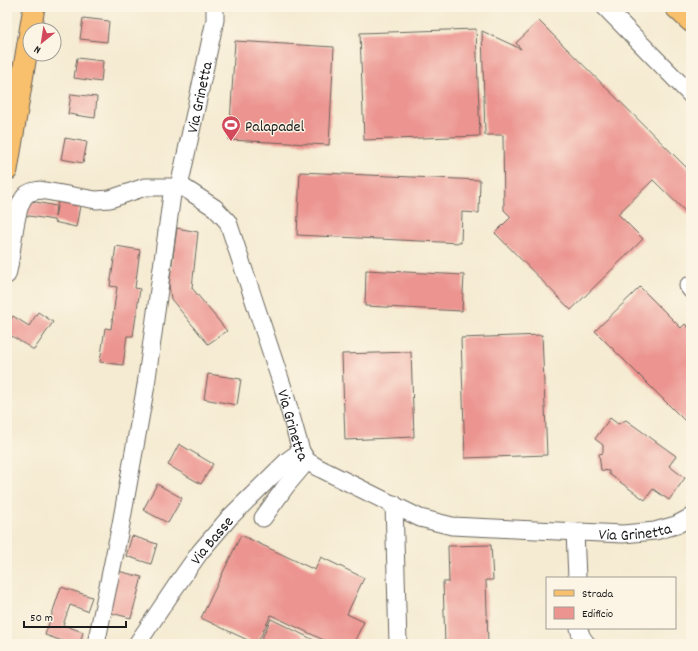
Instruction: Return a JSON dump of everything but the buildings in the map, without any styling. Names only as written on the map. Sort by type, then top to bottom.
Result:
[{"type":"highway","points":[[676,7],[691,21]]},
{"type":"main road","points":[[7,170],[34,7]]},
{"type":"street","name":"Via Grinetta","points":[[176,187],[215,20],[214,7]]},
{"type":"street","points":[[605,7],[691,95]]},
{"type":"street","name":"Via Grinetta","points":[[7,275],[11,260],[18,211],[26,195],[31,192],[40,190],[96,200],[110,199],[145,187],[176,187],[186,189],[215,208],[228,222],[304,456],[317,467],[420,518],[452,526],[623,534],[655,531],[676,525],[691,517]]},
{"type":"street","points":[[96,644],[121,524],[146,385],[176,187]]},
{"type":"street","points":[[263,518],[286,486],[304,456]]},
{"type":"street","name":"Via Basse","points":[[137,644],[200,552],[229,518],[287,462],[304,456]]},
{"type":"street","points":[[394,504],[398,644]]},
{"type":"street","name":"Via Grinetta","points":[[575,532],[577,577]]},
{"type":"street","points":[[578,629],[580,635],[587,644]]},
{"type":"place","name":"Palapadel","points":[[231,142]]}]
